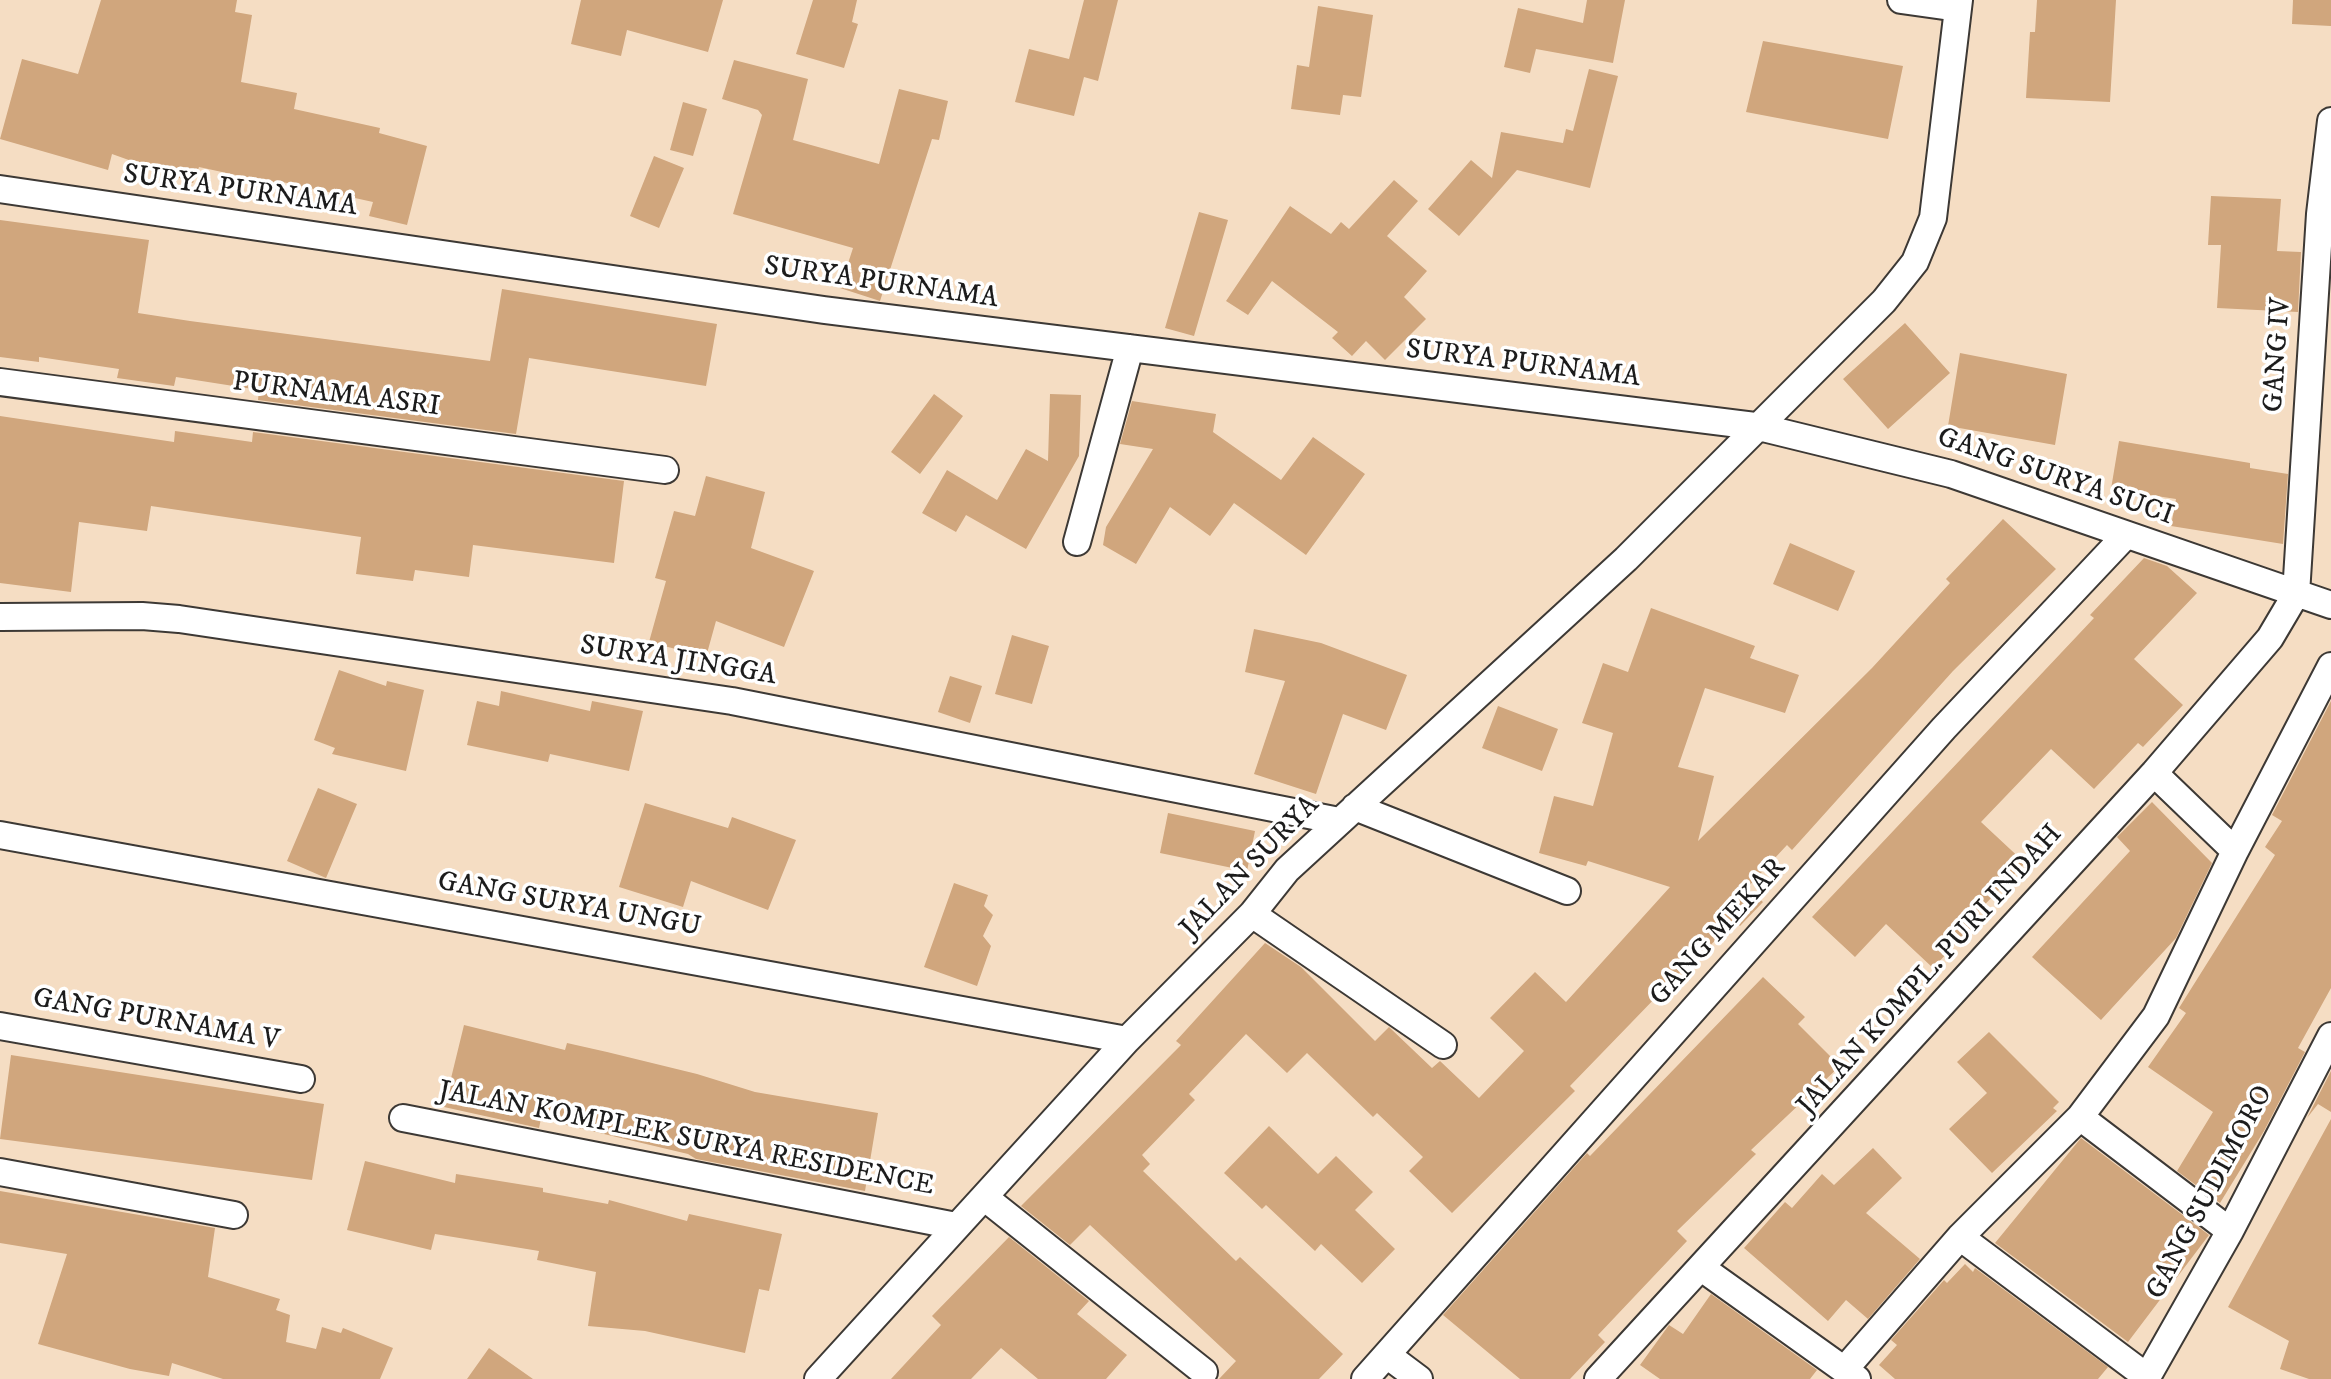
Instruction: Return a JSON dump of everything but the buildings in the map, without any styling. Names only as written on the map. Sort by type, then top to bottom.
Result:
[{"type":"street","points":[[1901,0],[1958,4]]},
{"type":"street","name":"JALAN SURYA","points":[[818,1379],[1127,1040],[1252,914],[1287,870],[1626,559],[1755,426],[1884,301],[1915,262],[1933,218],[1958,4]]},
{"type":"street","name":"GANG IV","points":[[2296,594],[2320,214],[2331,121]]},
{"type":"street","name":"SURYA PURNAMA","points":[[0,189],[824,310],[1755,426]]},
{"type":"street","points":[[1077,542],[1130,348]]},
{"type":"street","name":"PURNAMA ASRI","points":[[0,382],[665,470]]},
{"type":"street","name":"GANG SURYA SUCI","points":[[1755,426],[1951,474],[2331,605]]},
{"type":"street","name":"GANG MEKAR","points":[[1365,1379],[1944,728],[2126,535]]},
{"type":"street","name":"JALAN KOMPL. PURI INDAH","points":[[1598,1379],[1703,1269],[2154,773],[2270,638],[2296,594]]},
{"type":"street","name":"SURYA JINGGA","points":[[0,617],[142,616],[179,619],[732,701],[1347,814],[1567,891]]},
{"type":"street","points":[[1703,1269],[1850,1374],[1960,1237],[2080,1117],[2167,998],[2235,851],[2331,666]]},
{"type":"street","points":[[2154,773],[2235,851]]},
{"type":"street","name":"GANG SURYA UNGU","points":[[0,835],[1127,1040]]},
{"type":"street","points":[[1252,914],[1443,1045]]},
{"type":"street","name":"GANG PURNAMA V","points":[[0,1026],[301,1079]]},
{"type":"street","name":"GANG SUDIMORO","points":[[2147,1378],[2230,1231],[2331,1036]]},
{"type":"street","points":[[2080,1117],[2230,1231]]},
{"type":"street","name":"JALAN KOMPLEK SURYA RESIDENCE","points":[[403,1118],[956,1226]]},
{"type":"street","points":[[0,1172],[234,1215]]},
{"type":"street","points":[[984,1197],[1204,1372]]},
{"type":"street","points":[[1960,1237],[2147,1378]]},
{"type":"street","points":[[1387,1355],[1419,1379]]}]
